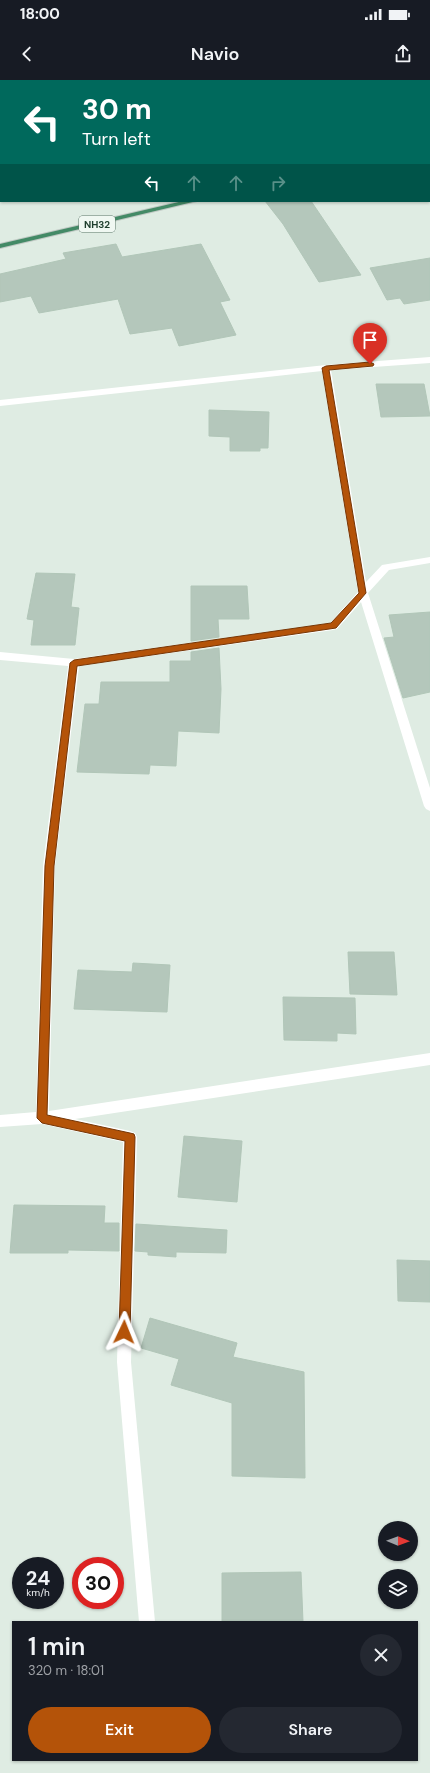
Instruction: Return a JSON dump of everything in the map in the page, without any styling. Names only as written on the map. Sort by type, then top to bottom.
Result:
[{"type":"highway","name":"NH32","points":[[0,246],[189,202]]},
{"type":"street","points":[[0,403],[326,368],[430,360]]},
{"type":"street","points":[[326,368],[363,593],[430,806]]},
{"type":"street","points":[[0,656],[74,663],[333,626],[386,567],[430,560]]},
{"type":"street","points":[[42,1118],[50,866],[74,663]]},
{"type":"street","points":[[0,1121],[42,1118],[430,1059]]},
{"type":"street","points":[[42,1118],[130,1137],[124,1362],[147,1621]]},
{"type":"building","points":[[266,202],[312,202],[361,275],[319,282],[283,224]]},
{"type":"building","points":[[116,244],[122,257],[201,244],[230,300],[220,302],[236,335],[179,346],[172,328],[130,334],[118,299],[39,313],[31,296],[0,302],[0,274],[66,259],[63,253]]},
{"type":"building","points":[[430,258],[430,300],[404,304],[400,298],[387,300],[370,268]]},
{"type":"building","points":[[376,384],[424,384],[430,416],[381,417]]},
{"type":"building","points":[[209,410],[269,412],[268,448],[260,448],[260,451],[230,451],[230,437],[209,436]]},
{"type":"building","points":[[36,573],[75,574],[71,607],[79,608],[75,645],[31,645],[34,620],[27,619]]},
{"type":"building","points":[[191,586],[247,586],[249,619],[218,619],[219,637],[191,641]]},
{"type":"building","points":[[430,612],[430,692],[403,698],[384,638],[394,637],[389,615]]},
{"type":"building","points":[[219,648],[221,689],[219,733],[178,731],[176,766],[150,765],[149,774],[77,772],[85,704],[99,704],[101,682],[170,682],[170,661],[191,661],[191,652]]},
{"type":"building","points":[[348,952],[394,952],[397,995],[350,994]]},
{"type":"building","points":[[133,963],[170,965],[167,1012],[74,1009],[78,970],[132,972]]},
{"type":"building","points":[[283,997],[355,998],[356,1034],[337,1033],[337,1041],[284,1040]]},
{"type":"building","points":[[184,1136],[242,1141],[237,1202],[178,1197]]},
{"type":"building","points":[[14,1205],[105,1206],[104,1223],[119,1223],[119,1251],[68,1250],[68,1253],[10,1253]]},
{"type":"building","points":[[136,1224],[227,1230],[226,1253],[176,1252],[176,1257],[148,1255],[148,1252],[135,1251]]},
{"type":"building","points":[[397,1260],[430,1261],[430,1302],[398,1301]]},
{"type":"building","points":[[150,1318],[237,1343],[233,1357],[304,1372],[305,1478],[232,1476],[232,1403],[171,1385],[179,1359],[141,1348]]},
{"type":"building","points":[[301,1572],[303,1621],[222,1621],[222,1573]]},
{"type":"route","points":[[124,1332],[130,1137],[42,1118],[50,866],[74,663],[333,626],[363,593],[326,368],[370,364]]}]
